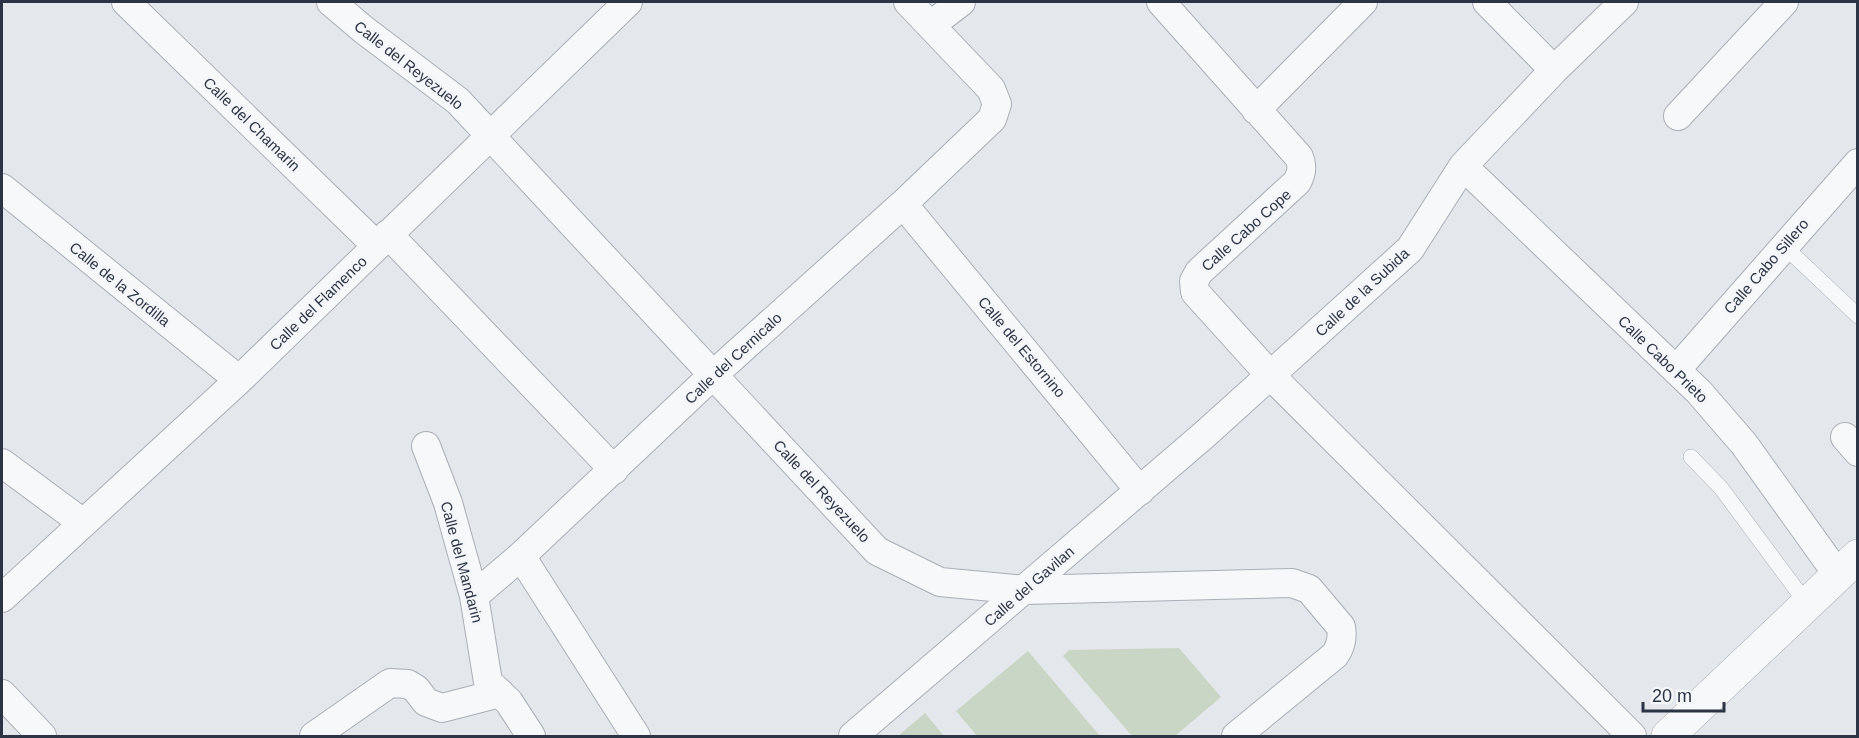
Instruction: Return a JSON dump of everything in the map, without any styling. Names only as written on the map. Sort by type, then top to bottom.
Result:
[{"type":"street","name":"Calle del Chamarin","points":[[126,2],[382,240],[614,470]]},
{"type":"street","name":"Calle del Reyezuelo","points":[[331,2],[458,101],[877,551],[940,582],[1025,590],[1292,583],[1309,589],[1341,627],[1339,649],[1335,655],[1236,736]]},
{"type":"street","name":"Calle del Flamenco","points":[[2,598],[239,380],[628,2]]},
{"type":"street","name":"Calle del Cernicalo","points":[[474,596],[521,556],[714,374],[903,204],[992,118],[996,104],[991,89],[908,2]]},
{"type":"street","points":[[932,25],[962,2]]},
{"type":"street","name":"Calle Cabo Cope","points":[[1161,2],[1299,157],[1301,163],[1300,176],[1293,187],[1199,272],[1194,286],[1198,296],[1270,375]]},
{"type":"street","points":[[1256,110],[1363,2]]},
{"type":"street","points":[[1487,2],[1554,70]]},
{"type":"street","name":"Calle de la Subida","points":[[1204,435],[1410,249],[1462,166],[1554,70],[1624,2]]},
{"type":"street","points":[[1678,116],[1784,2]]},
{"type":"street","name":"Calle Cabo Sillero","points":[[1676,370],[1857,163]]},
{"type":"street","name":"Calle Cabo Prieto","points":[[1462,166],[1699,392],[1848,565]]},
{"type":"street","name":"Calle de la Zordilla","points":[[2,188],[239,380]]},
{"type":"street","name":"Calle del Estornino","points":[[903,204],[1140,491]]},
{"type":"street","points":[[1270,375],[1632,736]]},
{"type":"street","name":"Calle del Gavilan","points":[[853,736],[1204,435]]},
{"type":"street","name":"Calle del Mandarin","points":[[426,446],[448,503],[474,596],[488,682],[509,702],[521,733]]},
{"type":"street","points":[[2,463],[83,523]]},
{"type":"street","points":[[521,556],[636,736]]},
{"type":"street","points":[[1677,733],[1848,565]]},
{"type":"street","points":[[314,736],[381,687],[390,683],[408,684],[416,689],[426,702],[442,708],[500,693]]},
{"type":"street","points":[[2,694],[42,736]]},
{"type":"lane","points":[[1784,246],[1857,316]]},
{"type":"lane","points":[[1691,458],[1720,488],[1807,604]]},
{"type":"green space","points":[[1179,648],[1221,697],[1175,736],[1132,736],[1063,656],[1069,650]]},
{"type":"green space","points":[[1028,651],[1100,736],[977,736],[956,711]]},
{"type":"green space","points":[[925,713],[944,736],[898,736]]}]
